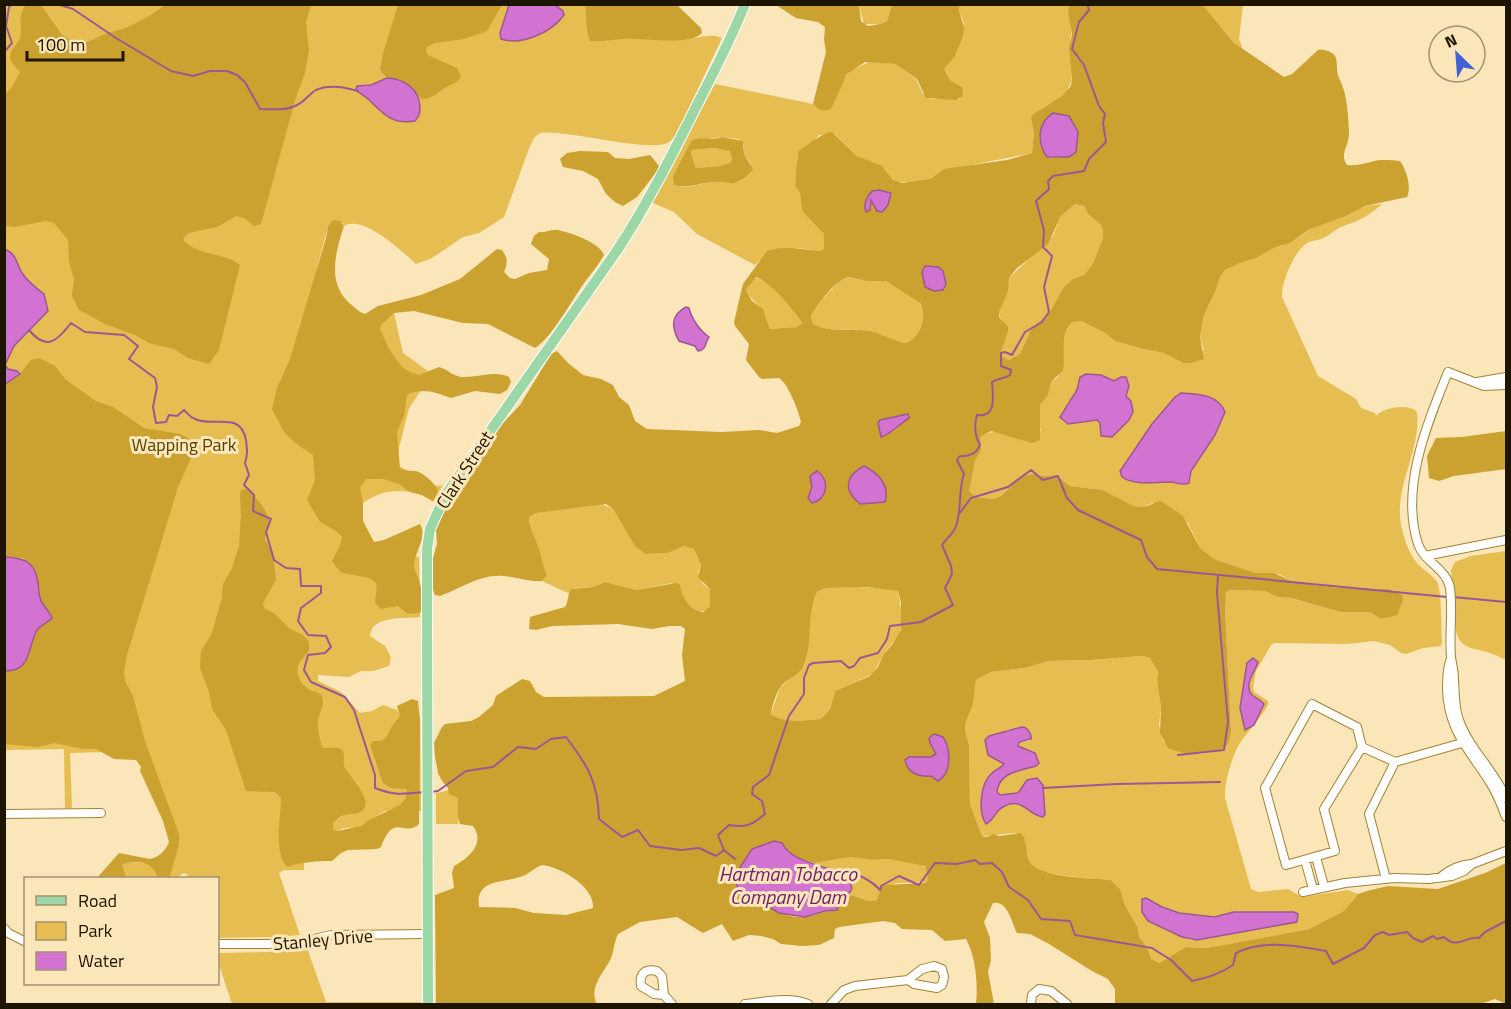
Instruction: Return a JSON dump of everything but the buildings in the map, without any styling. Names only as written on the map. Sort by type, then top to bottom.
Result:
[{"type":"main road","name":"Clark Street","points":[[428,1005],[427,549],[430,528],[446,494],[616,252],[638,217],[677,145],[734,30],[744,4]]},
{"type":"street","points":[[1506,385],[1492,387],[1448,372],[1434,405],[1411,501],[1418,545],[1445,577],[1450,590],[1451,658],[1457,716],[1466,742],[1493,788],[1506,817]]},
{"type":"street","points":[[1477,382],[1506,377]]},
{"type":"street","points":[[1425,556],[1506,540]]},
{"type":"street","points":[[1312,704],[1357,727],[1362,747],[1324,809],[1335,851],[1316,857],[1286,865],[1265,788],[1312,704]]},
{"type":"street","points":[[1362,747],[1395,762],[1466,742]]},
{"type":"street","points":[[1466,742],[1494,775],[1506,798]]},
{"type":"street","points":[[1386,879],[1369,814],[1395,762]]},
{"type":"street","points":[[4,814],[101,813]]},
{"type":"street","points":[[1303,892],[1324,886],[1386,879],[1429,879],[1442,876],[1450,869],[1462,864],[1472,864],[1506,851]]},
{"type":"street","points":[[1316,857],[1324,886]]},
{"type":"street","points":[[1305,860],[1313,889]]},
{"type":"street","points":[[4,928],[8,933],[24,941]]},
{"type":"street","name":"Stanley Drive","points":[[219,944],[301,942],[332,936],[428,934]]},
{"type":"street","points":[[831,1005],[844,990],[855,986],[908,980]]},
{"type":"street","points":[[1032,1005],[1032,995],[1039,989],[1051,991],[1067,1005]]},
{"type":"street","points":[[664,995],[672,1005]]},
{"type":"street","points":[[745,1005],[782,1000],[801,1001],[808,1005]]},
{"type":"green space","name":"Wapping Park","points":[[585,4],[590,41],[623,38],[676,40],[708,36],[722,38],[673,139],[659,145],[645,145],[569,134],[540,133],[530,146],[504,217],[479,233],[463,237],[432,258],[416,264],[382,236],[361,225],[344,226],[343,223],[328,227],[317,267],[319,324],[394,313],[403,353],[432,374],[409,408],[395,464],[437,486],[443,485],[433,502],[414,493],[391,491],[364,502],[352,511],[343,542],[419,557],[420,617],[389,619],[376,624],[372,629],[370,636],[385,646],[391,657],[389,666],[373,671],[361,671],[349,677],[318,675],[318,681],[341,692],[360,713],[372,711],[383,705],[397,710],[401,716],[420,716],[421,811],[385,811],[359,827],[337,831],[333,829],[333,823],[344,815],[353,814],[303,812],[304,870],[284,870],[279,873],[300,935],[219,938],[219,877],[188,877],[184,873],[178,877],[171,877],[171,867],[177,847],[139,751],[70,753],[72,808],[65,808],[64,749],[5,750],[4,5]]},
{"type":"green space","points":[[26,5],[41,5],[62,35],[85,43],[126,28],[165,5],[311,5],[306,22],[309,50],[305,73],[296,97],[261,224],[254,226],[244,218],[236,216],[217,227],[188,233],[183,239],[195,248],[227,258],[240,265],[219,350],[209,364],[188,358],[174,349],[149,343],[79,310],[72,296],[74,279],[69,262],[68,240],[54,223],[46,221],[14,227],[5,226],[5,94],[12,87],[20,72],[10,56],[20,38],[20,18]]},
{"type":"green space","points":[[398,5],[502,5],[487,31],[464,39],[435,43],[427,47],[428,55],[457,68],[461,76],[456,82],[429,98],[422,99],[407,85],[387,78],[380,70]]},
{"type":"green space","points":[[585,5],[677,5],[701,28],[702,33],[687,40],[676,41],[619,39],[590,41],[587,33]]},
{"type":"green space","points":[[776,5],[859,5],[861,21],[868,26],[887,21],[892,5],[960,5],[959,11],[964,27],[963,36],[955,56],[944,69],[950,80],[962,87],[963,96],[956,100],[926,98],[917,79],[895,64],[865,62],[847,74],[831,109],[819,109],[813,104],[826,52],[825,27],[818,22],[796,18]]},
{"type":"green space","points":[[859,5],[892,5],[887,21],[880,24],[864,24]]},
{"type":"green space","points":[[960,5],[1069,5],[1071,81],[1064,95],[1040,110],[1031,119],[1034,132],[1032,153],[941,171],[930,179],[897,182],[885,170],[857,156],[835,134],[819,135],[797,156],[795,186],[800,193],[802,211],[824,234],[824,248],[821,251],[798,248],[771,249],[755,265],[697,234],[674,212],[653,203],[653,199],[715,84],[813,104],[816,107],[850,71],[869,62],[895,64],[916,79],[923,94],[930,99],[960,99],[962,87],[950,80],[944,69],[957,52],[964,23],[959,11]],"holes":[[[722,137],[739,139],[744,145],[744,154],[751,164],[748,174],[741,181],[712,182],[682,187],[673,176],[691,141]]]},
{"type":"green space","points":[[1069,5],[1203,5],[1234,43],[1284,77],[1292,74],[1318,50],[1325,50],[1333,54],[1336,58],[1337,73],[1347,104],[1349,138],[1344,157],[1347,165],[1381,160],[1400,161],[1408,178],[1408,193],[1407,197],[1365,206],[1346,216],[1310,229],[1290,243],[1225,270],[1204,315],[1200,337],[1204,359],[1183,363],[1164,353],[1115,341],[1105,333],[1081,321],[1073,322],[1068,326],[1064,340],[1063,370],[1051,382],[1048,395],[1040,405],[1040,440],[1032,443],[991,431],[980,437],[981,450],[975,461],[969,491],[976,497],[994,499],[1002,495],[1021,476],[1056,475],[1070,486],[1103,490],[1134,506],[1144,507],[1161,501],[1183,516],[1200,548],[1214,559],[1256,573],[1274,573],[1291,581],[1305,584],[1339,588],[1390,589],[1402,595],[1403,600],[1397,615],[1381,619],[1370,612],[1340,612],[1291,598],[1277,597],[1265,591],[1230,590],[1226,592],[1231,732],[1224,748],[1213,751],[1187,753],[1168,748],[1160,733],[1161,707],[1158,672],[1150,658],[1142,656],[1049,661],[1025,668],[991,672],[976,680],[973,705],[965,730],[969,745],[970,804],[982,836],[1021,833],[1025,840],[1029,861],[1034,867],[1054,874],[1111,880],[1120,889],[1125,905],[1138,928],[1139,937],[1147,947],[1151,959],[1159,963],[1186,947],[1207,948],[1309,929],[1344,911],[1358,894],[1367,891],[1388,886],[1438,889],[1485,873],[1506,863],[1506,1004],[1495,999],[1480,1004],[1115,1004],[1115,989],[1108,979],[1030,934],[1017,933],[1006,908],[993,903],[984,922],[990,938],[991,960],[988,972],[994,1004],[976,1004],[975,971],[966,939],[945,941],[932,930],[902,929],[895,923],[883,921],[839,927],[835,929],[834,938],[819,945],[781,944],[773,939],[749,935],[733,941],[722,924],[703,933],[677,917],[640,922],[618,934],[611,958],[594,992],[597,1004],[436,1004],[435,895],[454,888],[452,873],[454,866],[470,855],[477,839],[473,826],[460,824],[458,798],[449,794],[448,788],[438,773],[434,743],[442,727],[445,724],[471,721],[479,717],[493,705],[496,696],[522,679],[530,681],[536,692],[544,697],[654,696],[685,681],[682,655],[685,629],[681,626],[652,629],[618,624],[529,629],[530,617],[565,607],[571,589],[593,587],[605,582],[636,590],[676,583],[680,585],[688,603],[695,609],[704,612],[710,606],[710,589],[698,577],[701,565],[694,549],[684,546],[668,553],[645,554],[635,546],[613,509],[606,504],[537,513],[529,517],[547,575],[542,581],[503,576],[486,577],[440,596],[435,595],[432,587],[431,565],[437,544],[436,528],[439,519],[479,455],[501,425],[520,405],[551,354],[557,351],[583,375],[601,379],[613,385],[619,397],[629,405],[635,421],[647,429],[722,432],[759,430],[777,433],[799,426],[801,422],[798,412],[786,386],[779,378],[762,379],[759,377],[746,360],[749,344],[734,322],[743,284],[767,251],[786,248],[821,251],[824,248],[824,234],[802,211],[800,193],[795,186],[798,152],[832,132],[857,156],[882,166],[893,180],[902,183],[930,179],[944,169],[1007,160],[1032,153],[1034,132],[1032,115],[1062,96],[1071,86],[1069,48],[1072,34]],"holes":[[[1048,116],[1069,157],[1051,158],[1039,138]],[[1075,204],[1084,206],[1088,214],[1102,226],[1103,238],[1093,263],[1085,274],[1073,279],[1063,288],[1050,312],[1031,329],[1020,354],[1009,360],[1002,356],[1001,352],[1008,326],[999,317],[1008,291],[1009,278],[1017,268],[1048,244],[1061,216]],[[756,277],[776,291],[802,323],[797,327],[770,329],[763,309],[752,301],[746,290]],[[848,277],[866,281],[886,281],[921,304],[923,316],[919,332],[906,343],[870,331],[833,329],[813,324],[811,316],[822,299],[838,283]],[[867,587],[898,591],[901,603],[901,630],[870,676],[835,691],[830,709],[821,719],[795,721],[782,719],[771,714],[772,706],[783,684],[804,665],[817,592],[825,588]],[[930,743],[947,745],[948,767],[938,781],[931,776],[922,777],[909,757],[931,757],[936,754]],[[773,841],[782,843],[793,857],[815,863],[851,857],[871,860],[889,859],[925,866],[928,874],[927,882],[881,887],[877,900],[869,901],[849,895],[845,896],[832,911],[796,917],[770,908],[739,890],[737,871],[753,849]],[[542,865],[567,874],[589,893],[593,908],[566,915],[534,913],[515,908],[479,907],[481,891],[485,887],[523,876]]]},
{"type":"green space","points":[[1203,5],[1243,5],[1239,39],[1243,50],[1234,43]]},
{"type":"green space","points":[[718,138],[743,141],[744,154],[753,169],[750,173],[735,183],[710,182],[686,186],[674,185],[673,176],[691,141]],"holes":[[[714,148],[730,151],[732,159],[730,163],[696,168],[691,154],[692,150]]]},
{"type":"green space","points":[[714,148],[730,150],[732,159],[730,163],[696,168],[691,154],[692,150]]},
{"type":"green space","points":[[608,152],[615,158],[629,159],[650,155],[659,166],[637,197],[623,206],[606,194],[598,179],[583,171],[563,167],[560,159],[567,153]]},
{"type":"green space","points":[[1075,204],[1084,206],[1088,214],[1102,226],[1103,238],[1093,263],[1085,274],[1063,288],[1050,312],[1031,329],[1020,354],[1009,360],[1002,356],[1001,352],[1008,326],[999,313],[1009,278],[1053,236],[1061,216]]},
{"type":"green space","points":[[1382,204],[1363,218],[1302,247],[1289,268],[1282,297],[1318,376],[1356,399],[1361,408],[1375,413],[1376,416],[1385,410],[1397,407],[1413,409],[1417,412],[1415,441],[1401,496],[1401,525],[1414,559],[1435,579],[1439,587],[1441,646],[1423,648],[1406,654],[1390,645],[1374,641],[1347,644],[1275,643],[1271,645],[1256,671],[1253,687],[1254,692],[1268,701],[1268,705],[1237,748],[1229,770],[1225,792],[1251,889],[1259,892],[1288,889],[1302,897],[1348,890],[1358,894],[1344,911],[1309,929],[1207,948],[1186,947],[1159,963],[1151,960],[1147,947],[1139,937],[1138,928],[1125,905],[1120,889],[1111,880],[1056,874],[1037,868],[1028,859],[1025,841],[1016,833],[982,836],[970,804],[969,745],[965,730],[973,705],[976,680],[991,672],[1025,668],[1049,661],[1142,656],[1150,658],[1158,672],[1161,707],[1159,724],[1163,741],[1200,754],[1217,751],[1231,732],[1226,592],[1230,590],[1265,591],[1277,597],[1290,598],[1340,612],[1370,612],[1381,619],[1394,612],[1403,600],[1390,589],[1339,588],[1305,584],[1291,581],[1279,574],[1256,573],[1214,559],[1200,548],[1188,523],[1152,503],[1144,507],[1134,506],[1103,490],[1070,486],[1056,475],[1021,476],[1002,495],[994,499],[976,497],[969,491],[969,487],[979,454],[980,437],[1000,431],[1041,431],[1038,418],[1040,405],[1048,394],[1051,382],[1058,377],[1066,327],[1077,320],[1105,333],[1115,341],[1164,353],[1183,363],[1204,350],[1200,337],[1204,315],[1225,270],[1282,246],[1322,223],[1346,216],[1365,206]],"holes":[[[1085,374],[1101,375],[1114,381],[1121,377],[1133,412],[1112,437],[1103,437],[1100,434],[1100,423],[1097,420],[1081,423],[1064,422],[1060,417]],[[1175,397],[1225,412],[1215,435],[1191,471],[1191,479],[1185,485],[1172,482],[1153,483],[1120,471],[1152,424]],[[1024,727],[1030,741],[1019,742],[1018,746],[1036,766],[1006,776],[997,792],[1000,795],[1018,793],[1027,780],[1040,817],[1020,805],[1010,804],[998,811],[992,820],[983,819],[983,788],[992,773],[1005,765],[988,755],[1006,730]],[[1146,898],[1179,913],[1214,917],[1234,912],[1294,912],[1243,931],[1190,940]]]},
{"type":"green space","points":[[333,220],[340,221],[344,226],[335,269],[339,289],[344,298],[365,314],[378,306],[421,295],[460,279],[497,249],[502,250],[505,256],[507,263],[504,272],[510,278],[515,279],[529,273],[547,270],[549,259],[531,244],[534,236],[539,232],[558,230],[577,236],[597,246],[604,255],[555,326],[542,343],[535,348],[488,324],[463,323],[414,311],[394,313],[381,325],[380,329],[389,349],[402,367],[410,372],[419,375],[439,367],[461,377],[498,374],[509,377],[511,382],[507,390],[500,394],[475,391],[451,398],[418,391],[407,395],[404,416],[397,432],[400,468],[418,472],[432,481],[438,491],[433,501],[410,492],[399,484],[383,479],[366,479],[360,488],[363,521],[374,542],[420,524],[422,539],[414,566],[422,597],[420,613],[408,614],[398,606],[380,609],[375,602],[377,588],[374,581],[341,572],[336,567],[332,561],[342,537],[320,522],[307,500],[315,480],[313,455],[284,432],[272,409],[277,388],[290,359],[328,227]]},
{"type":"green space","points":[[754,278],[774,289],[802,323],[797,327],[770,329],[765,314],[746,290]]},
{"type":"green space","points":[[842,278],[866,281],[886,281],[921,304],[923,316],[919,332],[906,343],[870,331],[833,329],[813,324],[811,316],[821,301]]},
{"type":"green space","points":[[39,358],[55,366],[66,380],[96,401],[113,407],[144,428],[180,434],[188,438],[193,446],[193,454],[178,487],[127,655],[124,672],[145,741],[179,834],[179,844],[170,877],[157,877],[148,865],[133,862],[122,864],[126,877],[98,877],[119,853],[150,859],[161,853],[169,842],[163,821],[136,760],[114,759],[96,749],[83,749],[54,743],[38,747],[5,744],[4,671],[15,670],[23,665],[35,633],[49,622],[51,614],[40,600],[36,574],[29,563],[23,558],[4,557],[5,384],[20,374],[31,360]]},
{"type":"green space","points":[[1506,431],[1506,469],[1454,476],[1439,481],[1429,478],[1427,456],[1436,438]]},
{"type":"green space","points":[[246,489],[261,504],[269,520],[265,539],[273,554],[276,580],[263,603],[264,608],[275,614],[290,629],[303,635],[309,642],[309,651],[301,660],[297,673],[304,686],[322,697],[318,723],[322,746],[342,750],[345,768],[360,788],[365,800],[363,810],[340,817],[333,823],[333,829],[337,831],[361,826],[400,805],[406,798],[407,789],[391,788],[383,783],[370,745],[373,741],[383,740],[386,737],[400,716],[397,706],[412,699],[418,701],[420,721],[419,824],[414,828],[399,827],[390,830],[381,847],[377,849],[348,850],[332,861],[309,862],[287,867],[280,852],[279,843],[281,798],[275,792],[246,791],[226,730],[212,709],[209,692],[200,668],[201,651],[212,633],[222,597],[223,584],[232,568],[239,546],[240,494],[241,490]]},
{"type":"green space","points":[[602,504],[613,509],[635,545],[645,554],[668,553],[684,546],[694,549],[701,565],[698,573],[703,584],[710,589],[708,610],[702,611],[692,607],[672,583],[636,590],[605,582],[593,587],[575,588],[568,593],[542,581],[547,575],[529,517],[537,513]]},
{"type":"green space","points":[[1506,551],[1506,660],[1468,647],[1458,637],[1451,570],[1455,562],[1471,556]]},
{"type":"green space","points":[[857,587],[898,591],[902,617],[900,634],[883,655],[873,674],[835,691],[830,709],[821,719],[789,720],[771,714],[780,688],[804,666],[807,658],[811,610],[817,592],[825,588]]},
{"type":"green space","points":[[454,785],[454,796],[458,797],[458,824],[436,824],[436,793],[446,791]]},
{"type":"green space","points":[[851,857],[871,860],[889,859],[920,864],[927,869],[928,879],[927,882],[897,883],[881,888],[877,900],[873,901],[845,896],[850,892],[828,870],[815,863]]},
{"type":"green space","points":[[124,862],[149,865],[157,877],[126,877],[121,866]]},
{"type":"green space","points":[[307,948],[326,1002],[421,1002],[421,1004],[232,1004],[219,965],[219,953],[272,952]]},
{"type":"water","points":[[509,5],[555,5],[563,11],[564,15],[552,27],[536,36],[509,41],[501,39],[500,33]]},
{"type":"water","points":[[387,78],[399,80],[414,90],[420,109],[415,121],[400,121],[388,117],[356,90],[357,86],[371,85]]},
{"type":"water","points":[[1053,113],[1069,116],[1078,132],[1076,152],[1069,157],[1047,157],[1041,146],[1041,128]]},
{"type":"water","points":[[872,191],[891,193],[888,205],[882,212],[877,211],[871,200],[870,210],[866,212],[865,204],[869,196]]},
{"type":"water","points":[[5,249],[14,257],[26,279],[44,294],[48,311],[14,346],[5,365]]},
{"type":"water","points":[[925,266],[938,267],[943,271],[946,284],[943,290],[934,291],[925,287],[922,272]]},
{"type":"water","points":[[686,307],[689,308],[699,328],[709,337],[704,347],[698,351],[695,346],[679,341],[675,331],[675,318]]},
{"type":"water","points":[[5,365],[8,369],[20,374],[5,384]]},
{"type":"water","points":[[1086,374],[1101,375],[1114,381],[1126,377],[1129,386],[1126,396],[1131,401],[1133,412],[1129,420],[1112,437],[1101,436],[1100,423],[1097,420],[1068,424],[1060,417],[1077,390],[1080,377]]},
{"type":"water","points":[[1181,393],[1212,398],[1222,406],[1225,412],[1215,435],[1191,471],[1189,483],[1139,483],[1122,477],[1120,471],[1152,424]]},
{"type":"water","points":[[908,414],[909,418],[881,437],[878,423],[880,420]]},
{"type":"water","points":[[864,466],[882,480],[886,490],[885,502],[860,504],[851,494],[850,479]]},
{"type":"water","points":[[817,471],[824,479],[825,489],[821,498],[812,503],[808,498],[812,487],[810,476]]},
{"type":"water","points":[[5,557],[18,558],[31,565],[36,576],[41,601],[52,618],[37,630],[27,658],[20,668],[4,671]]},
{"type":"water","points":[[1253,658],[1258,662],[1249,687],[1252,695],[1264,704],[1254,725],[1245,730],[1240,708],[1247,663]]},
{"type":"water","points":[[1022,727],[1029,731],[1031,739],[1019,742],[1018,746],[1035,753],[1039,763],[1006,776],[997,792],[1000,795],[1018,793],[1027,780],[1037,778],[1043,785],[1045,814],[1043,817],[1038,816],[1020,805],[1010,804],[1001,808],[986,824],[981,805],[983,790],[988,778],[1004,764],[988,755],[985,740],[989,736]]},
{"type":"water","points":[[934,734],[943,737],[949,754],[946,772],[938,781],[931,776],[915,774],[906,765],[905,760],[909,757],[931,757],[936,754],[929,738]]},
{"type":"water","name":"Hartman Tobacco Company Dam","points":[[774,841],[782,843],[794,856],[848,878],[852,888],[842,898],[837,910],[805,917],[779,913],[737,887],[735,875],[752,849]]},
{"type":"water","points":[[1146,898],[1179,913],[1214,917],[1234,912],[1294,912],[1298,914],[1297,922],[1197,940],[1182,937],[1148,921],[1142,912],[1142,899]]},
{"type":"waterway","points":[[4,52],[12,43],[6,26],[9,7],[13,4]]},
{"type":"waterway","points":[[57,4],[73,9],[171,71],[193,76],[210,71],[227,71],[237,75],[245,82],[260,109],[293,107],[316,90],[326,87],[342,87],[358,91]]},
{"type":"waterway","points":[[430,792],[438,791],[466,771],[493,767],[518,747],[536,749],[551,739],[566,737],[594,784],[599,819],[622,837],[638,830],[650,846],[681,850],[699,848],[716,856],[724,850],[718,835],[729,825],[748,825],[765,814],[762,801],[752,794],[753,787],[769,775],[789,716],[804,694],[804,678],[809,665],[841,661],[849,668],[854,666],[860,658],[878,653],[887,639],[890,626],[921,622],[953,605],[945,588],[952,574],[951,566],[942,545],[954,531],[958,520],[964,474],[957,460],[960,456],[972,454],[979,448],[975,423],[977,415],[983,415],[991,410],[992,382],[1010,375],[1011,370],[1001,366],[1001,353],[1012,355],[1025,332],[1042,322],[1049,312],[1044,287],[1052,256],[1043,247],[1044,230],[1036,201],[1049,189],[1048,181],[1053,176],[1084,171],[1089,159],[1106,142],[1103,123],[1105,114],[1099,106],[1084,65],[1072,49],[1079,22],[1089,10],[1087,4]]},
{"type":"waterway","points":[[29,330],[35,337],[47,342],[57,338],[71,323],[85,332],[124,335],[138,346],[129,359],[155,378],[157,387],[153,407],[156,423],[166,422],[169,415],[177,416],[184,410],[192,418],[202,421],[238,425],[243,431],[247,446],[245,463],[249,475],[244,485],[254,495],[253,511],[271,519],[266,532],[274,560],[286,568],[300,569],[301,586],[321,586],[321,593],[301,608],[298,621],[308,635],[326,636],[331,647],[325,653],[308,655],[304,670],[311,682],[345,697],[354,710],[375,775],[375,788],[405,794],[425,792]]},
{"type":"waterway","points":[[959,514],[971,498],[1008,487],[1031,470],[1043,480],[1058,476],[1067,498],[1078,510],[1141,540],[1147,557],[1157,569],[1447,597]]},
{"type":"waterway","points":[[1178,755],[1224,750],[1228,722],[1217,593],[1218,575]]},
{"type":"waterway","points":[[1453,597],[1506,602]]},
{"type":"waterway","points":[[1043,788],[1220,782]]},
{"type":"waterway","points":[[724,850],[735,859]]},
{"type":"waterway","points":[[833,872],[845,871],[858,875],[880,890],[881,886],[899,876],[919,885],[935,863],[957,864],[975,860],[980,864],[992,863],[1002,872],[1009,887],[1028,900],[1041,919],[1070,921],[1075,935],[1152,948],[1171,960],[1192,981],[1223,971],[1233,965],[1236,953],[1258,946],[1281,945],[1326,951],[1333,964],[1364,948],[1375,935],[1383,932],[1389,935],[1407,932],[1422,942],[1433,936],[1437,939],[1444,937],[1457,943],[1479,938],[1485,932],[1506,921]]}]
